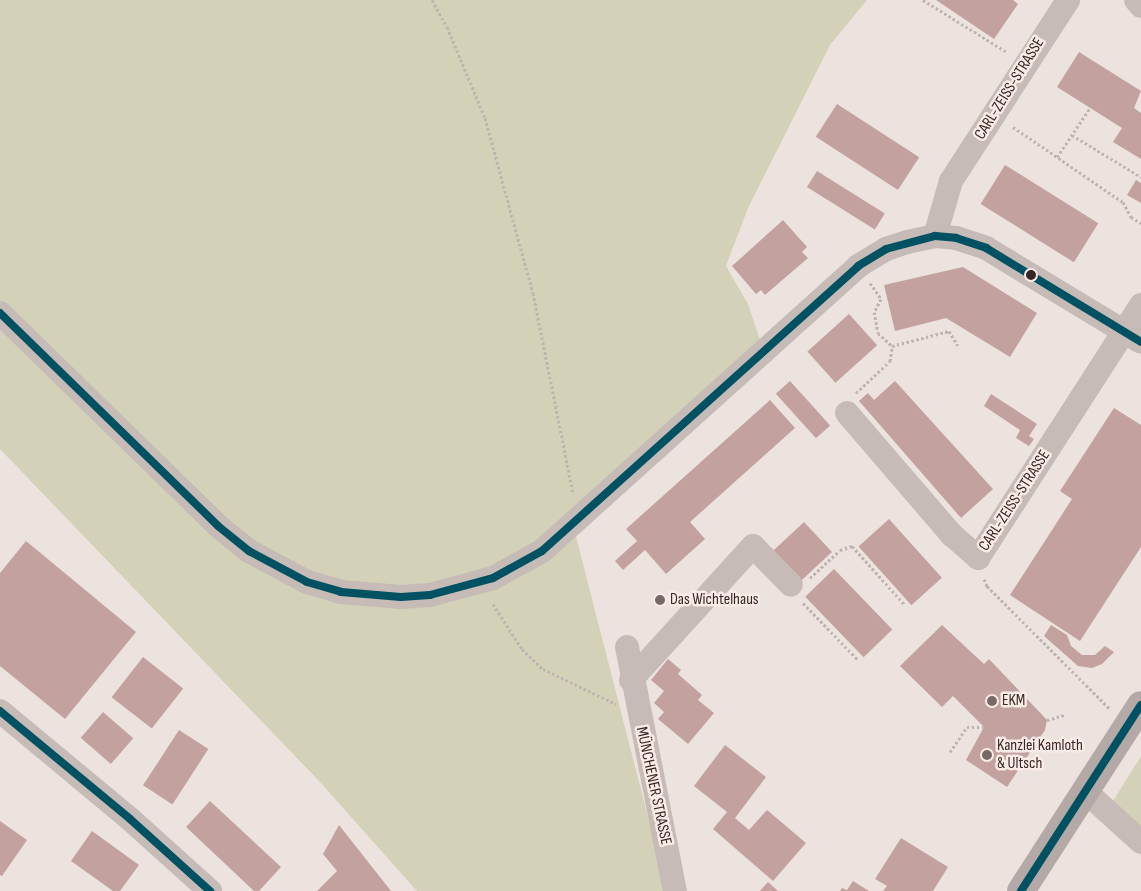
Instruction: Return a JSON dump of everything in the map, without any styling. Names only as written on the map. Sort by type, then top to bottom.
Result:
[{"type":"main road","points":[[1021,891],[1141,705]]},
{"type":"street","name":"CARL-ZEISS-STRASSE","points":[[935,236],[951,181],[1068,0]]},
{"type":"street","points":[[1136,0],[1141,6]]},
{"type":"street","points":[[0,313],[218,526],[277,568],[308,582],[374,597],[430,595],[493,578],[542,551],[581,518],[858,266],[886,249],[935,236],[956,238],[986,248],[1133,337]]},
{"type":"street","name":"CARL-ZEISS-STRASSE","points":[[847,413],[952,535],[978,558],[1133,337],[1141,305]]},
{"type":"street","points":[[631,680],[753,546],[791,585]]},
{"type":"street","name":"MÜNCHENER STRASSE","points":[[627,647],[631,680],[674,891]]},
{"type":"street","points":[[0,711],[130,819],[210,891]]},
{"type":"street","points":[[1085,791],[1141,842]]},
{"type":"path","points":[[432,0],[448,27],[485,118],[532,294],[572,492],[581,518]]},
{"type":"path","points":[[922,0],[1026,64]]},
{"type":"path","points":[[1057,157],[1090,108]]},
{"type":"path","points":[[995,114],[1123,202],[1130,216],[1141,223]]},
{"type":"path","points":[[1072,135],[1141,177]]},
{"type":"path","points":[[858,266],[881,299],[874,312],[878,333],[892,346]]},
{"type":"path","points":[[892,346],[949,331],[958,346]]},
{"type":"path","points":[[847,413],[851,398],[890,361],[892,346]]},
{"type":"path","points":[[858,660],[792,593],[791,585],[801,587],[840,550],[852,546],[905,605]]},
{"type":"path","points":[[978,558],[987,586],[1112,711]]},
{"type":"path","points":[[493,604],[522,649],[543,669],[616,704],[637,707]]},
{"type":"path","points":[[1047,720],[1065,715]]},
{"type":"path","points":[[950,752],[966,727],[984,728]]},
{"type":"shaded area","points":[[0,0],[867,0],[830,45],[748,208],[726,266],[748,304],[762,346],[571,517],[667,891],[417,891],[319,781],[0,449]]},
{"type":"shaded area","points":[[1141,756],[1141,826],[1113,801]]},
{"type":"building","points":[[936,0],[1013,0],[1018,4],[994,39]]},
{"type":"building","points":[[1079,52],[1141,91],[1134,108],[1141,113],[1141,159],[1113,142],[1122,128],[1057,87]]},
{"type":"building","points":[[837,104],[919,157],[898,190],[816,137]]},
{"type":"building","points":[[1005,165],[1098,223],[1074,262],[981,204]]},
{"type":"building","points":[[817,171],[885,213],[875,230],[807,187]]},
{"type":"building","points":[[1136,180],[1141,183],[1141,203],[1127,195]]},
{"type":"building","points":[[783,220],[807,247],[802,252],[808,258],[765,295],[761,290],[756,294],[732,266]]},
{"type":"building","points":[[963,267],[1037,313],[1010,357],[946,318],[895,331],[884,285]]},
{"type":"building","points":[[849,314],[877,345],[835,383],[807,351]]},
{"type":"building","points":[[790,381],[830,426],[816,438],[776,394]]},
{"type":"building","points":[[895,381],[993,489],[961,518],[859,401],[868,393],[874,400]]},
{"type":"building","points":[[991,394],[1037,424],[1029,436],[1034,439],[1029,446],[1016,438],[1020,430],[984,406]]},
{"type":"building","points":[[770,400],[795,428],[690,522],[705,539],[666,574],[645,550],[623,570],[615,561],[637,541],[626,529]]},
{"type":"building","points":[[1114,408],[1141,425],[1141,547],[1080,641],[1010,595],[1072,499],[1060,491]]},
{"type":"building","points":[[889,519],[942,578],[911,605],[859,546]]},
{"type":"building","points":[[804,522],[832,552],[801,581],[773,551]]},
{"type":"building","points":[[26,541],[136,632],[65,719],[0,666],[0,573]]},
{"type":"building","points":[[834,569],[892,629],[864,657],[805,597]]},
{"type":"building","points":[[942,625],[984,664],[989,659],[1047,720],[1045,730],[1007,787],[966,760],[984,727],[953,696],[942,707],[900,666]]},
{"type":"building","points":[[1051,625],[1067,635],[1071,646],[1082,655],[1095,655],[1105,646],[1114,652],[1102,664],[1092,668],[1078,666],[1044,636]]},
{"type":"building","points":[[143,657],[183,688],[152,729],[112,697]]},
{"type":"building","points":[[668,659],[681,670],[678,674],[702,695],[698,700],[714,713],[688,744],[658,719],[664,712],[654,703],[664,691],[651,680]]},
{"type":"building","points":[[103,712],[133,738],[111,764],[81,738]]},
{"type":"building","points":[[179,730],[208,749],[172,804],[143,785]]},
{"type":"building","points":[[725,745],[766,777],[735,818],[749,830],[767,810],[806,843],[773,881],[713,829],[727,812],[694,786]]},
{"type":"building","points":[[210,801],[281,867],[259,891],[254,891],[186,827]]},
{"type":"building","points":[[0,821],[27,840],[2,876],[0,875]]},
{"type":"building","points":[[339,825],[391,891],[317,891],[337,871],[323,854]]},
{"type":"building","points":[[92,831],[139,865],[120,891],[113,891],[71,861]]},
{"type":"building","points":[[901,838],[948,867],[933,891],[883,891],[887,886],[875,879]]},
{"type":"building","points":[[853,881],[869,891],[840,891],[842,888],[847,890]]},
{"type":"building","points":[[768,882],[778,891],[760,891]]},
{"type":"transit line","points":[[0,313],[218,526],[249,551],[307,582],[341,592],[401,597],[430,595],[493,578],[542,551],[858,266],[886,249],[935,236],[956,238],[986,248],[1141,342]]},
{"type":"transit line","points":[[1021,891],[1141,705]]},
{"type":"transit line","points":[[0,711],[130,819],[210,891]]},
{"type":"place","name":"Das Wichtelhaus","points":[[660,600]]},
{"type":"place","name":"EKM","points":[[992,701]]},
{"type":"place","name":"Kanzlei Kamloth & Ultsch","points":[[987,755]]}]
